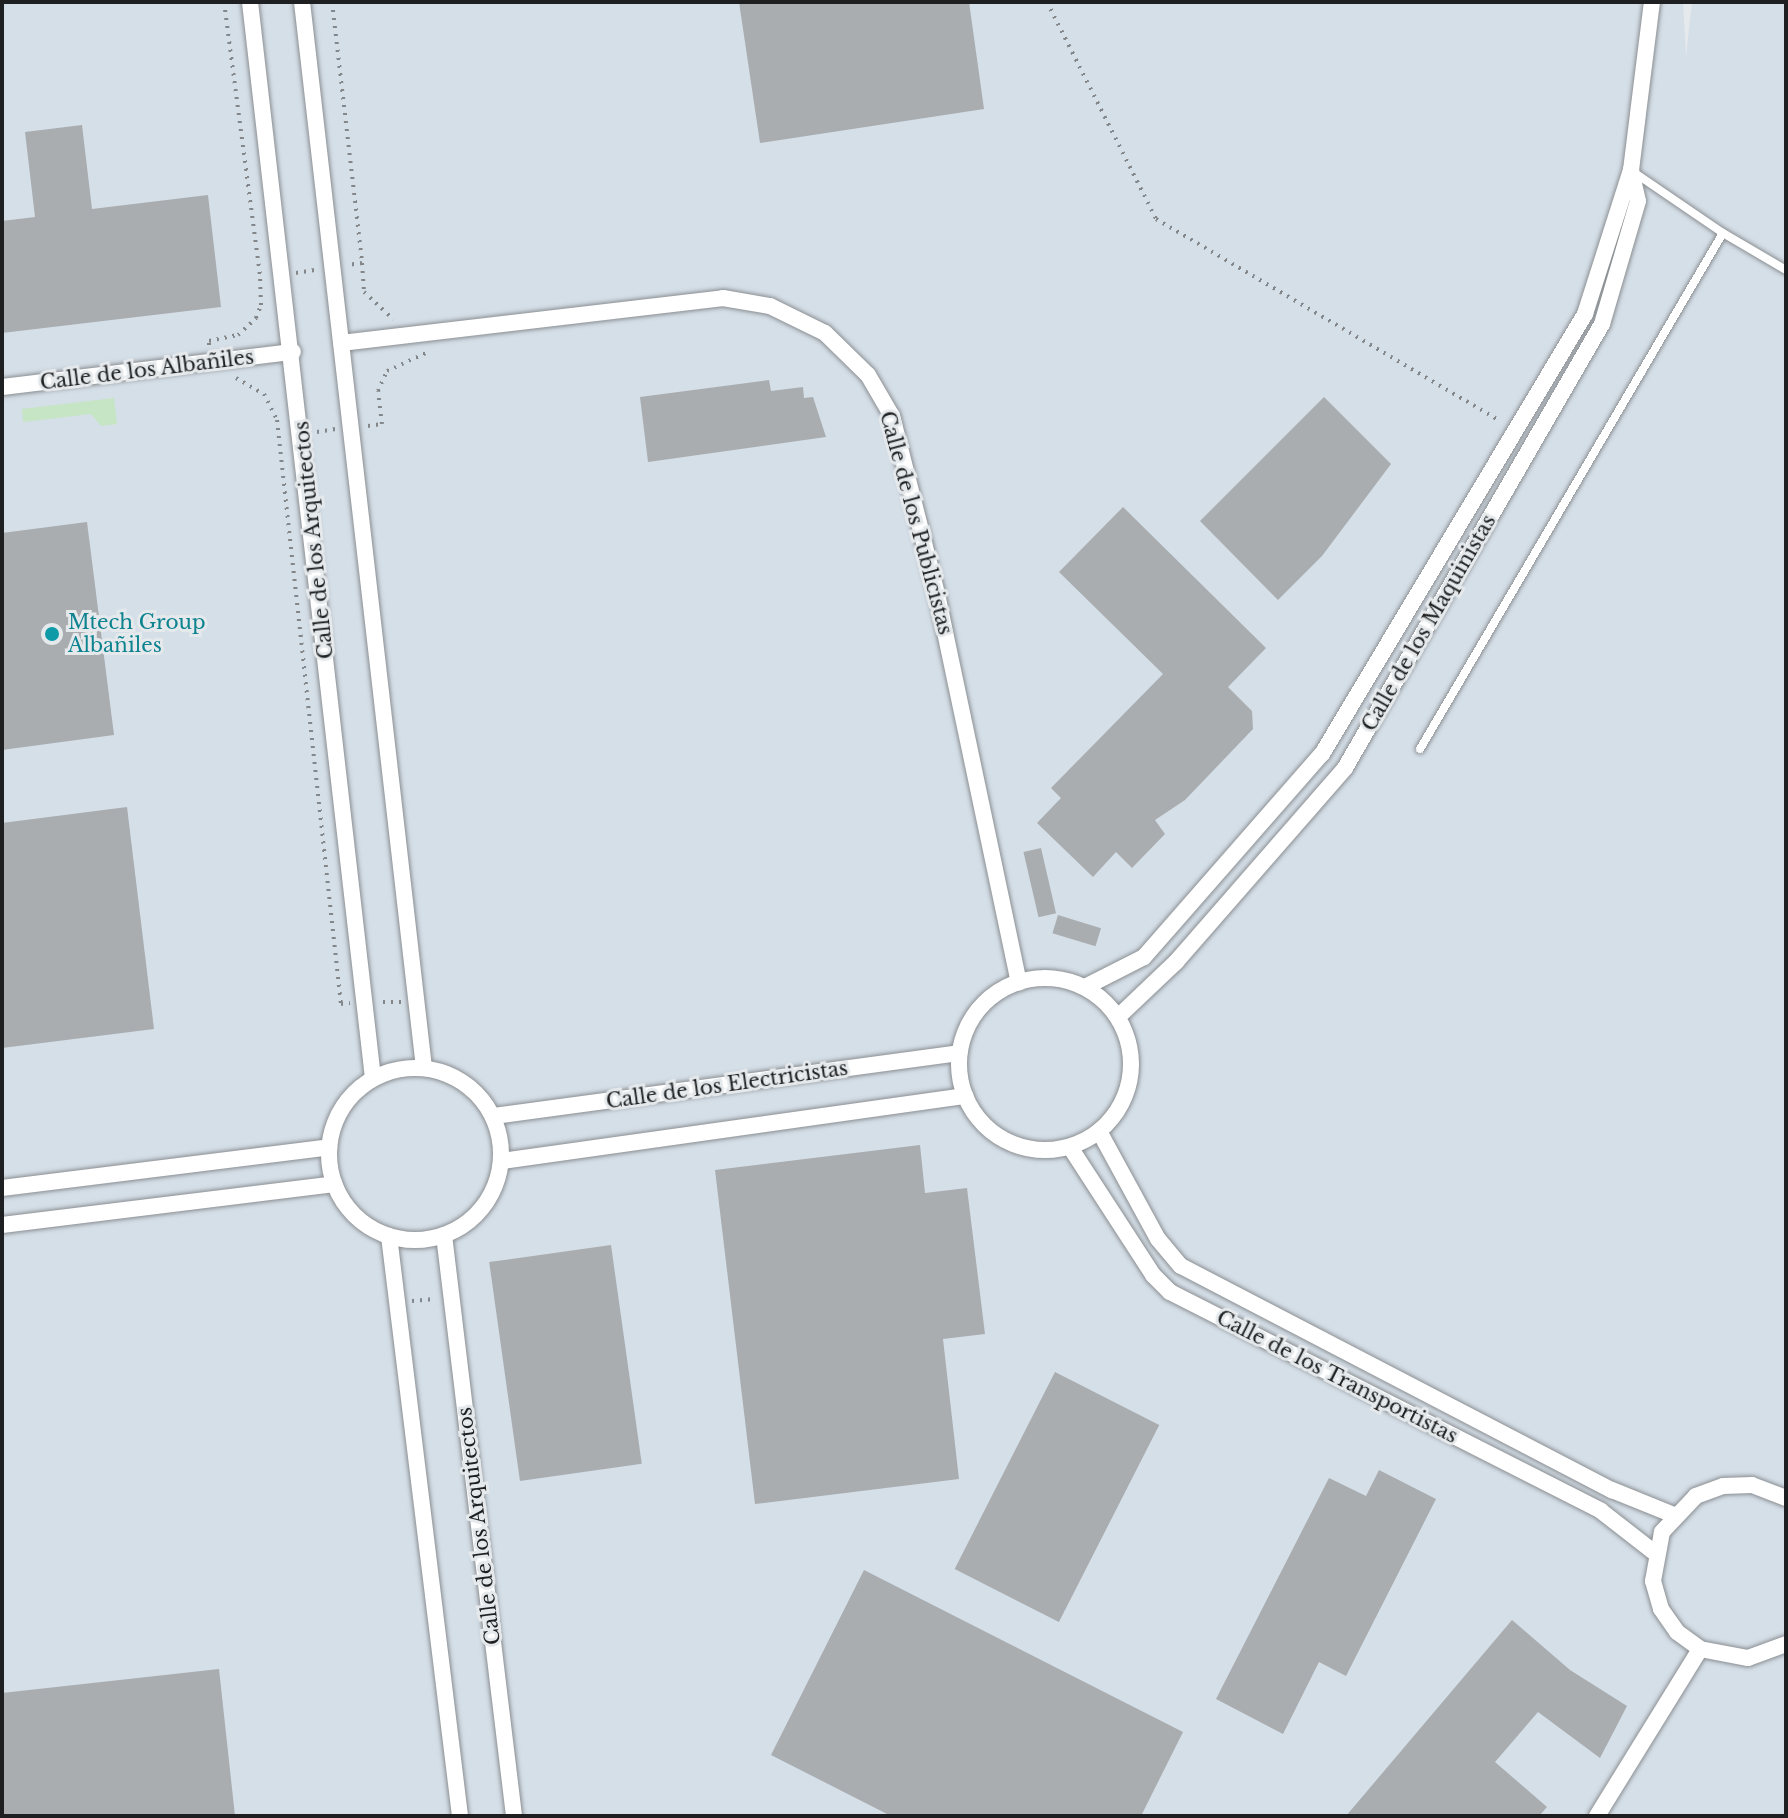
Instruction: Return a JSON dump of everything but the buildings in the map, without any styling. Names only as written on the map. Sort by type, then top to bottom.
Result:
[{"type":"street","name":"Calle de los Arquitectos","points":[[250,2],[293,352],[373,1078]]},
{"type":"street","points":[[302,2],[424,1067]]},
{"type":"street","name":"Calle de los Maquinistas","points":[[1085,987],[1144,957],[1322,754],[1585,314],[1631,170],[1652,2]]},
{"type":"street","name":"Calle de los Maquinistas","points":[[1118,1017],[1176,962],[1345,768],[1602,324],[1638,201],[1631,170]]},
{"type":"street","name":"Calle de los Publicistas","points":[[341,343],[723,298],[770,306],[825,333],[868,375],[892,416],[937,594],[1019,982]]},
{"type":"street","name":"Calle de los Albañiles","points":[[2,387],[293,352]]},
{"type":"street","points":[[1041,978],[1085,987],[1118,1017],[1128,1040],[1130,1078],[1116,1113],[1099,1131],[1070,1147],[1019,1147],[996,1136],[965,1096],[959,1053],[979,1009],[1019,982],[1041,978]]},
{"type":"street","name":"Calle de los Electricistas","points":[[494,1116],[959,1053]]},
{"type":"street","points":[[424,1067],[452,1075],[477,1092],[494,1116],[502,1161],[484,1206],[444,1235],[416,1240],[389,1236],[347,1207],[334,1184],[329,1147],[336,1119],[351,1096],[373,1078],[424,1067]]},
{"type":"street","points":[[502,1161],[965,1096]]},
{"type":"street","name":"Calle de los Transportistas","points":[[1099,1131],[1158,1239],[1181,1266],[1612,1490],[1674,1515]]},
{"type":"street","points":[[2,1188],[329,1147]]},
{"type":"street","name":"Calle de los Transportistas","points":[[1070,1147],[1153,1275],[1170,1292],[1601,1511],[1655,1553]]},
{"type":"street","points":[[2,1225],[334,1184]]},
{"type":"street","name":"Calle de los Arquitectos","points":[[444,1235],[514,1816]]},
{"type":"street","points":[[389,1236],[460,1816]]},
{"type":"street","points":[[1784,1491],[1752,1485],[1723,1486],[1696,1496],[1674,1515],[1655,1553],[1653,1581],[1661,1609],[1677,1632],[1700,1649],[1748,1658],[1786,1644]]},
{"type":"street","points":[[1597,1816],[1700,1649]]},
{"type":"lane","points":[[1631,170],[1723,233],[1786,270]]},
{"type":"lane","points":[[1420,749],[1723,233]]},
{"type":"path","points":[[224,2],[261,305],[256,318],[238,335],[209,341],[213,379],[238,378],[264,394],[273,405],[341,1004],[416,1002]]},
{"type":"path","points":[[332,2],[364,292],[370,303],[393,319],[404,318]]},
{"type":"path","points":[[1047,2],[1156,219],[1516,430]]},
{"type":"path","points":[[260,278],[362,263]]},
{"type":"path","points":[[278,436],[382,424],[382,378],[396,363],[430,353],[428,333]]},
{"type":"path","points":[[397,1302],[451,1297]]},
{"type":"shaded area","points":[[2,2],[1683,2],[1686,57],[1692,2],[1786,2],[1786,1816],[2,1816]]},
{"type":"green space","points":[[114,398],[117,424],[101,426],[91,414],[23,422],[22,409]]},
{"type":"place","name":"Mtech Group Albañiles","points":[[52,634]]}]
